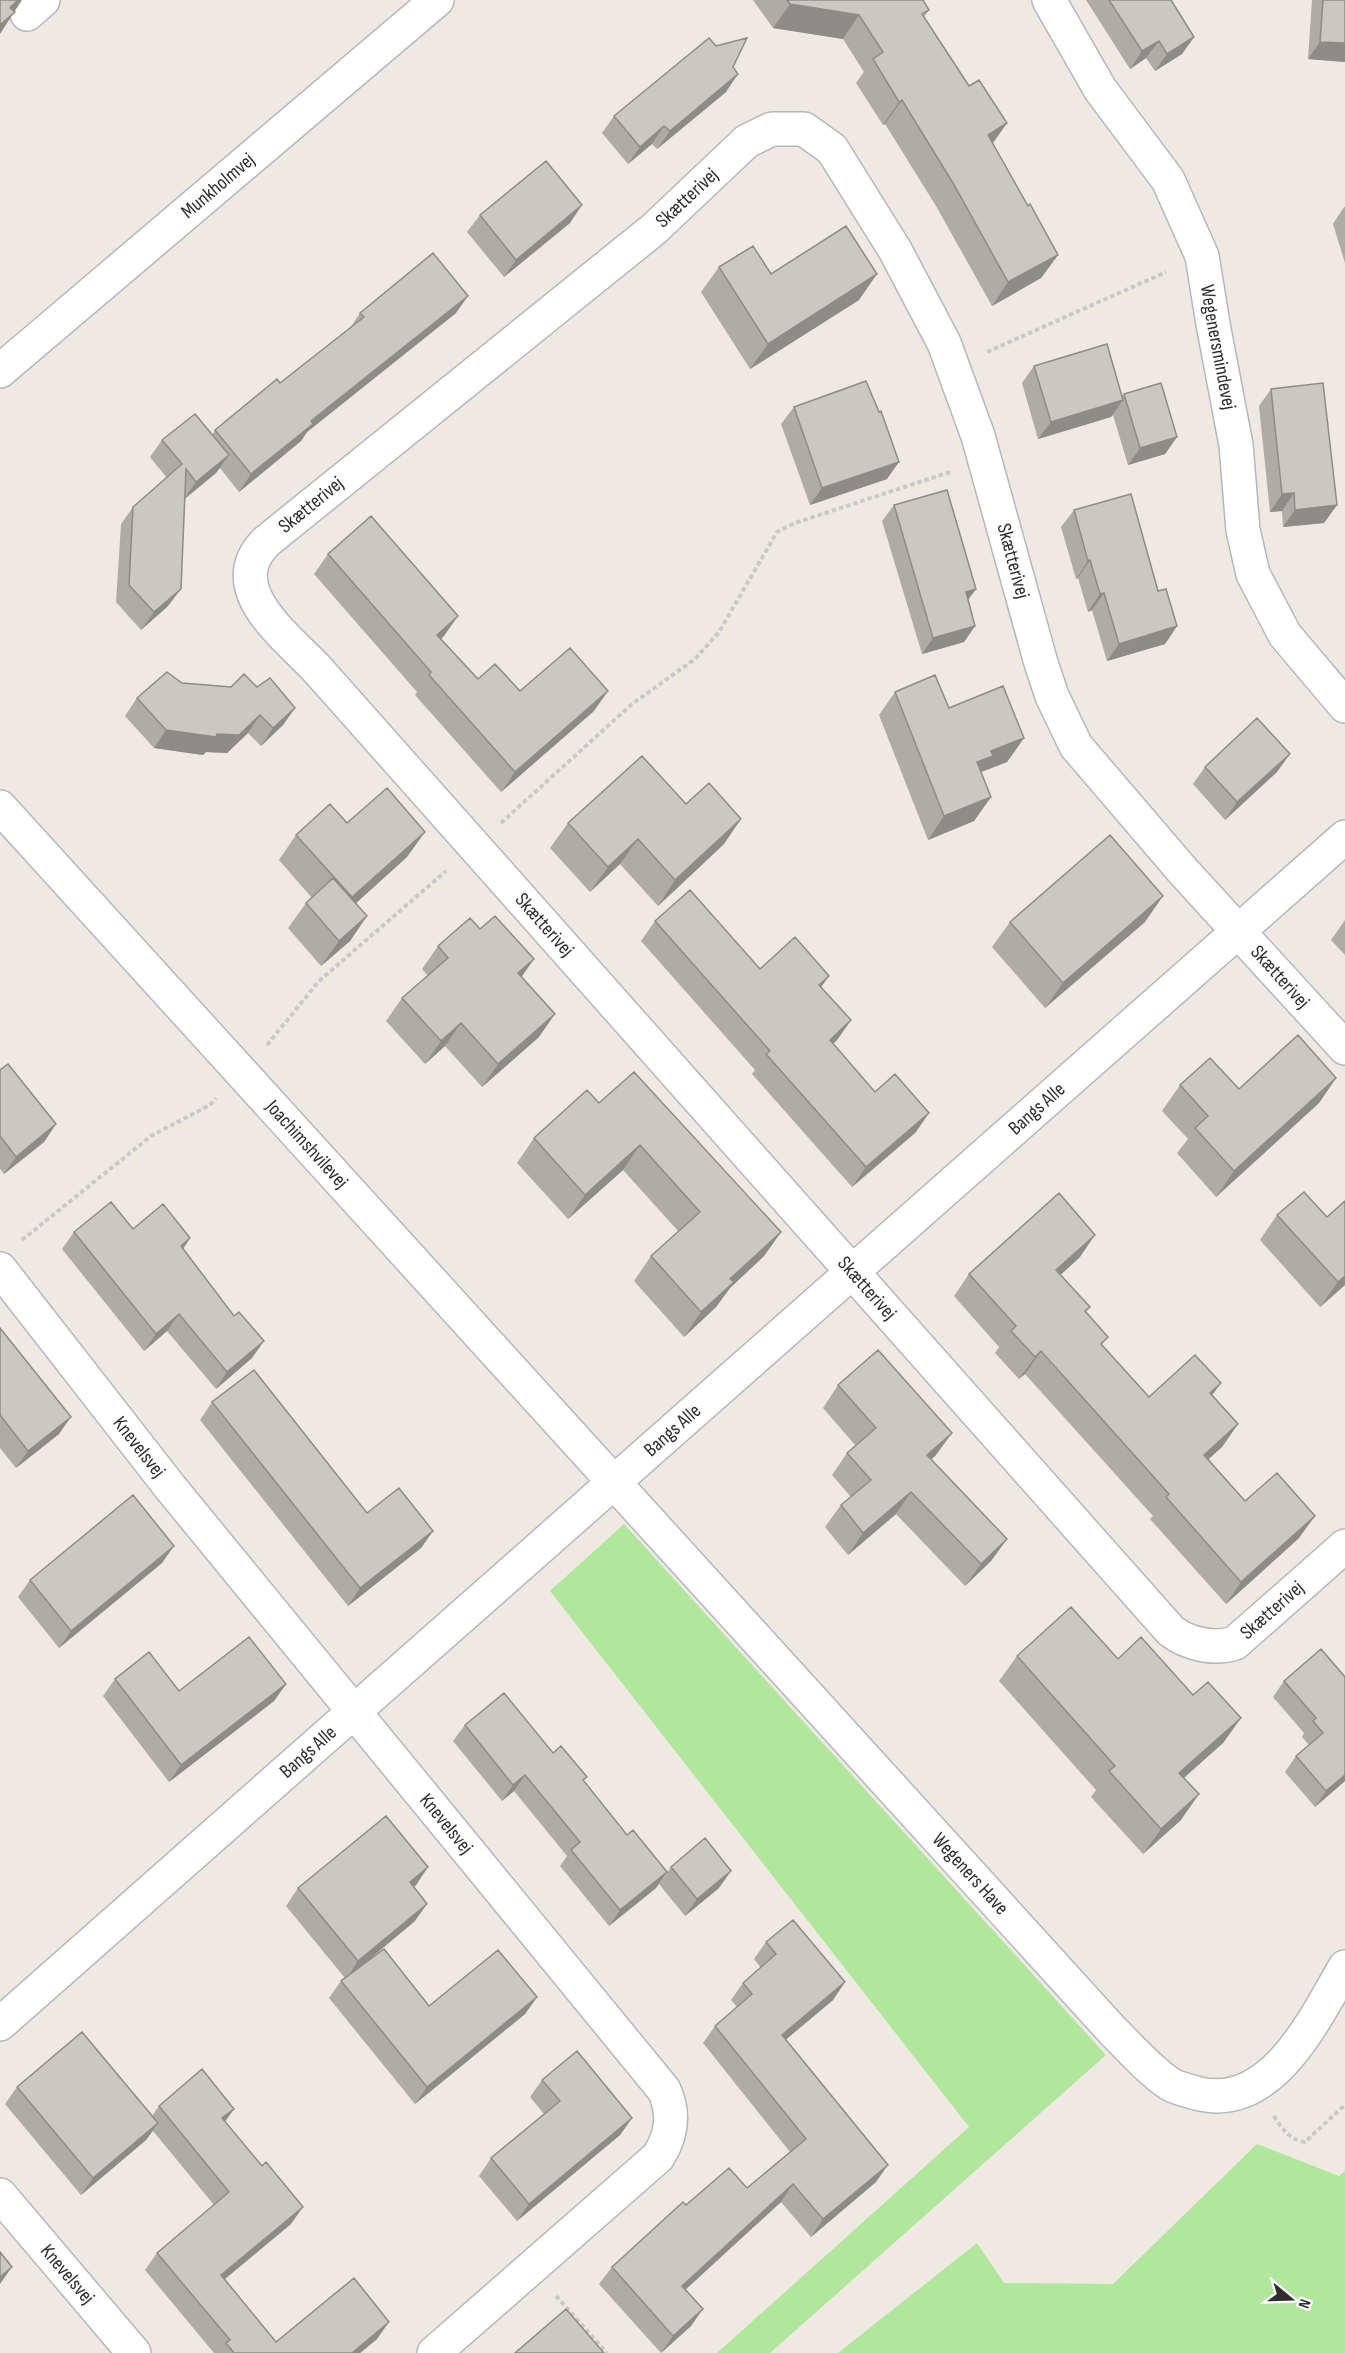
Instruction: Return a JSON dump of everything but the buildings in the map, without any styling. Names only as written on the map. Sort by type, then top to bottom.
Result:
[{"type":"street","name":"Munkholmvej","points":[[0,371],[437,0]]},
{"type":"street","name":"Wegenersmindevej","points":[[1049,0],[1100,89],[1168,180],[1202,256],[1236,445],[1244,530],[1253,574],[1285,635],[1345,706]]},
{"type":"street","name":"Skætterivej","points":[[1345,1048],[1090,764],[1070,736],[1052,696],[1041,663],[978,436],[945,343],[895,250],[832,149],[804,129],[772,129],[747,141],[680,207],[397,435],[256,552],[250,563],[250,584],[264,613],[1177,1636],[1207,1646],[1227,1646],[1234,1643],[1345,1546]]},
{"type":"street","name":"Joachimshvilevej","points":[[0,807],[614,1482]]},
{"type":"street","name":"Bangs Alle","points":[[0,2024],[1345,837]]},
{"type":"street","name":"Knevelsvej","points":[[9,1256],[170,1487],[664,2090],[669,2100],[670,2131],[658,2157],[434,2353]]},
{"type":"street","name":"Wegeners Have","points":[[614,1482],[1104,2022],[1170,2084],[1205,2095],[1221,2096],[1237,2094],[1257,2084],[1278,2070],[1291,2054],[1345,1968]]},
{"type":"street","name":"Knevelsvej","points":[[0,2196],[134,2353]]},
{"type":"path","points":[[954,368],[1202,256]]},
{"type":"path","points":[[9,1256],[151,1136],[210,1104],[244,1074],[319,981],[474,847],[632,704],[695,659],[719,632],[777,532],[795,523],[985,460]]},
{"type":"path","points":[[1257,2084],[1281,2128],[1296,2141],[1305,2142],[1345,2105]]},
{"type":"path","points":[[531,2269],[607,2353]]},
{"type":"green space","points":[[624,1524],[1106,2055],[770,2353],[717,2353],[969,2127],[550,1591]]},
{"type":"green space","points":[[1257,2144],[1339,2176],[1345,2171],[1345,2353],[838,2353],[977,2243],[1004,2283],[1113,2284]]}]
